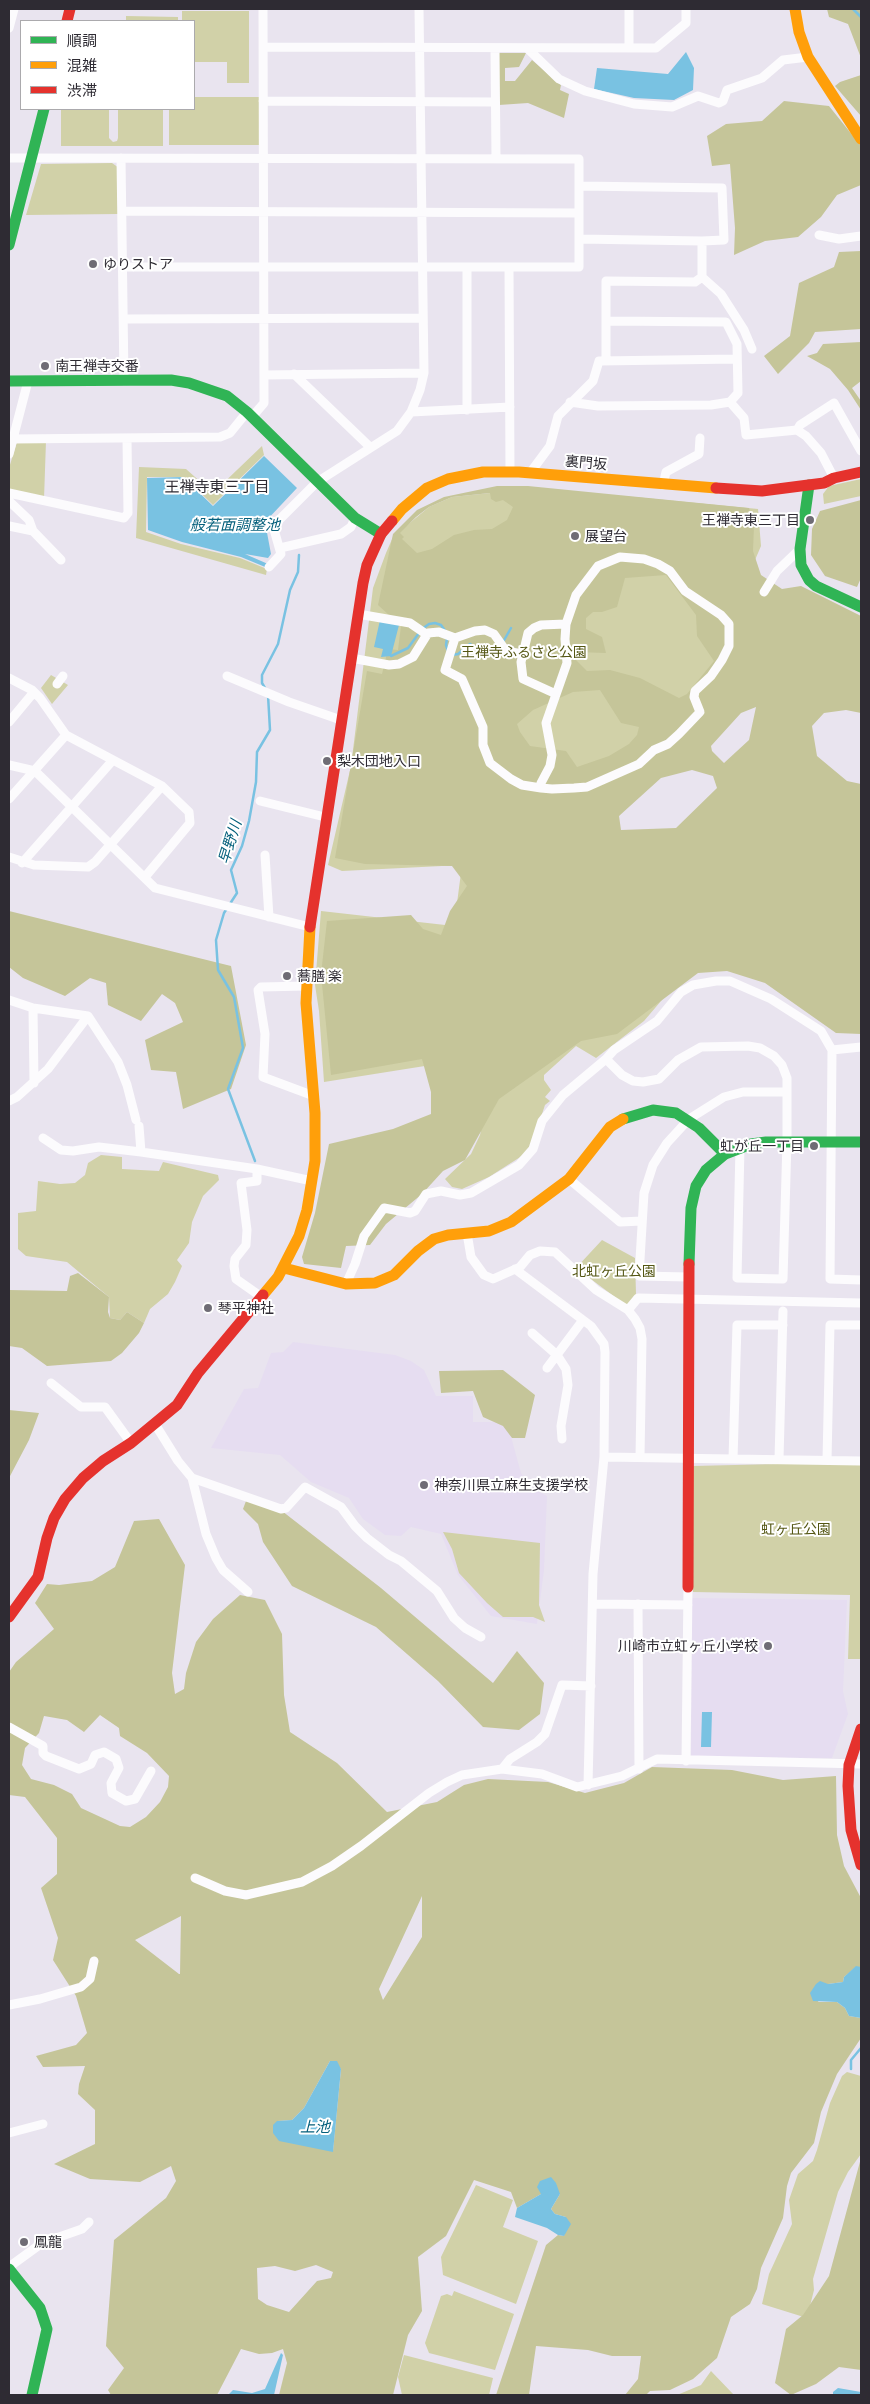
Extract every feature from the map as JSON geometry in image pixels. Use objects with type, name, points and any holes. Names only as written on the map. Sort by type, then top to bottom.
[{"type":"street","points":[[9,28],[14,9]]},
{"type":"street","points":[[13,439],[220,437],[230,433],[264,403],[262,9]]},
{"type":"street","points":[[270,567],[281,554],[273,526],[317,482],[397,431],[412,412],[424,373],[419,9]]},
{"type":"street","points":[[629,9],[629,48]]},
{"type":"street","points":[[263,47],[419,49],[656,48],[686,23],[686,9]]},
{"type":"street","points":[[795,9],[799,32],[808,57],[861,140]]},
{"type":"street","points":[[495,49],[496,158]]},
{"type":"street","points":[[528,49],[559,79],[585,91],[634,104],[672,107],[698,96],[719,103],[723,100],[728,90],[762,78],[783,60],[808,57]]},
{"type":"street","points":[[263,101],[495,102]]},
{"type":"street","points":[[9,245],[44,110]]},
{"type":"street","points":[[9,158],[579,159],[579,267],[123,267]]},
{"type":"street","points":[[122,158],[124,381]]},
{"type":"street","points":[[579,186],[722,188],[724,240],[579,239]]},
{"type":"street","points":[[122,212],[579,213]]},
{"type":"street","points":[[819,235],[838,239],[861,236]]},
{"type":"street","points":[[702,241],[702,277],[720,294],[744,330],[752,349]]},
{"type":"street","points":[[467,267],[468,410]]},
{"type":"street","points":[[509,267],[510,472]]},
{"type":"street","points":[[606,361],[606,280],[695,282],[702,277]]},
{"type":"street","points":[[124,319],[423,318]]},
{"type":"street","points":[[570,402],[598,406],[712,405],[730,402],[738,392],[737,344],[726,322],[606,321]]},
{"type":"street","points":[[530,473],[550,446],[558,416],[593,381],[598,361],[737,360]]},
{"type":"street","points":[[264,375],[424,373]]},
{"type":"street","points":[[294,374],[370,447]]},
{"type":"street","points":[[9,381],[171,380],[190,383],[227,396],[250,415],[355,518],[381,534]]},
{"type":"street","points":[[9,454],[28,381]]},
{"type":"street","points":[[730,402],[744,418],[746,435],[797,430],[806,436],[821,453],[834,478]]},
{"type":"street","points":[[797,430],[806,421],[834,403],[861,451]]},
{"type":"street","points":[[412,412],[510,408]]},
{"type":"street","points":[[663,485],[666,472],[698,454],[700,438]]},
{"type":"street","points":[[9,494],[124,518],[128,513],[127,439]]},
{"type":"street","name":"裏門坂","points":[[9,1617],[38,1577],[46,1538],[54,1518],[65,1499],[103,1460],[131,1443],[176,1405],[198,1373],[263,1298],[284,1268],[299,1236],[315,1161],[314,1096],[306,986],[310,927],[325,817],[358,614],[367,565],[381,534],[414,497],[434,484],[467,474],[530,473],[663,485],[762,491],[824,483],[834,478],[861,472]]},
{"type":"street","points":[[809,485],[800,549],[801,565],[809,580],[816,586],[861,607]]},
{"type":"street","points":[[9,501],[29,520],[33,531],[61,560]]},
{"type":"street","points":[[280,548],[342,534],[351,527],[355,518]]},
{"type":"street","points":[[9,526],[33,531]]},
{"type":"street","points":[[764,592],[777,571],[800,549]]},
{"type":"street","points":[[450,636],[446,670],[462,679],[483,727],[485,752],[490,763],[522,785],[541,788],[587,787],[639,764],[654,750],[668,744],[700,712],[694,696],[695,691],[722,660],[729,646],[729,624],[721,615],[685,591],[670,571],[644,559],[630,557],[612,559],[598,566],[576,595],[566,624],[567,663],[546,723],[552,755],[550,766],[541,783],[541,788]]},
{"type":"street","points":[[358,614],[410,623],[423,631],[434,631],[450,636],[485,630],[494,634],[502,645],[523,654]]},
{"type":"street","points":[[556,694],[523,680],[521,662],[528,633],[541,625],[566,624]]},
{"type":"street","points":[[351,658],[399,664],[413,656],[423,631]]},
{"type":"street","points":[[57,684],[63,676]]},
{"type":"street","points":[[227,676],[289,702],[341,720]]},
{"type":"street","points":[[9,678],[34,692],[66,735],[162,786],[188,812],[190,823],[145,877]]},
{"type":"street","points":[[9,722],[34,692]]},
{"type":"street","points":[[9,799],[66,735]]},
{"type":"street","points":[[22,863],[113,760]]},
{"type":"street","points":[[9,765],[35,771],[156,888],[310,927]]},
{"type":"street","points":[[9,857],[22,863],[34,865],[88,867],[162,786]]},
{"type":"street","points":[[260,800],[325,817]]},
{"type":"street","points":[[265,855],[269,917]]},
{"type":"street","points":[[346,1284],[364,1236],[384,1208],[410,1213],[415,1211],[426,1194],[441,1191],[460,1195],[471,1193],[518,1165],[533,1149],[542,1121],[551,1108],[606,1060],[614,1050],[657,1021],[681,992],[693,985],[716,980],[730,981],[770,1000],[821,1031],[832,1050],[830,1280],[861,1280]]},
{"type":"street","points":[[306,986],[262,987],[258,990],[265,1034],[263,1077],[314,1096]]},
{"type":"street","points":[[9,1000],[33,1008],[88,1016],[118,1062],[127,1085],[137,1123],[141,1152]]},
{"type":"street","points":[[33,1008],[34,1083]]},
{"type":"street","points":[[9,1101],[17,1097],[48,1069],[88,1016]]},
{"type":"street","points":[[606,1060],[622,1075],[633,1081],[643,1082],[659,1079],[678,1060],[701,1047],[748,1046],[760,1048],[774,1056],[782,1064],[787,1078],[783,1279],[736,1278],[740,1147]]},
{"type":"street","points":[[832,1050],[861,1047]]},
{"type":"street","points":[[689,1277],[640,1276],[644,1193],[653,1165],[667,1143],[689,1119],[724,1096],[743,1092],[786,1092]]},
{"type":"street","points":[[284,1268],[305,1276],[346,1284],[375,1283],[394,1275],[428,1242],[440,1236],[488,1231],[511,1222],[569,1179],[610,1128],[624,1118],[653,1110],[676,1112],[689,1119],[725,1154]]},
{"type":"street","points":[[43,1138],[61,1150],[73,1151],[99,1147],[141,1152],[257,1169],[312,1181]]},
{"type":"street","points":[[686,1761],[688,1299],[691,1208],[696,1186],[706,1170],[725,1154],[740,1147],[766,1142],[787,1141],[861,1142]]},
{"type":"street","points":[[257,1169],[257,1181],[241,1183],[247,1230],[246,1245],[236,1259],[234,1266],[236,1279],[263,1298]]},
{"type":"street","points":[[569,1179],[620,1222],[642,1221]]},
{"type":"street","points":[[467,1233],[472,1257],[484,1275],[493,1280],[515,1269],[530,1256],[540,1251],[555,1252],[596,1290],[628,1310],[640,1328],[642,1339],[640,1457]]},
{"type":"street","points":[[515,1269],[583,1320],[598,1334],[606,1352],[604,1457],[593,1574],[588,1784]]},
{"type":"street","points":[[628,1310],[638,1298],[861,1302]]},
{"type":"street","points":[[779,1459],[783,1312]]},
{"type":"street","points":[[546,1368],[583,1320]]},
{"type":"street","points":[[734,1459],[737,1325],[782,1325]]},
{"type":"street","points":[[827,1460],[830,1325],[861,1325]]},
{"type":"street","points":[[532,1333],[557,1355],[566,1369],[568,1385],[561,1426],[562,1439]]},
{"type":"street","points":[[51,1383],[80,1408],[105,1407],[131,1443]]},
{"type":"street","points":[[155,1424],[178,1461],[192,1478],[206,1534],[216,1558],[223,1570],[248,1592]]},
{"type":"street","points":[[604,1457],[861,1461]]},
{"type":"street","points":[[192,1478],[281,1509],[286,1508],[305,1487],[341,1507],[367,1538],[401,1561],[437,1591],[454,1618],[481,1637]]},
{"type":"street","points":[[593,1604],[688,1605]]},
{"type":"street","points":[[638,1604],[639,1768]]},
{"type":"street","points":[[502,1769],[510,1759],[537,1742],[545,1734],[562,1685],[591,1686]]},
{"type":"street","points":[[9,1727],[43,1746],[43,1753],[46,1756],[79,1768],[91,1764],[95,1755],[104,1752],[116,1759],[119,1768],[111,1783],[112,1793],[126,1801],[135,1799],[151,1771]]},
{"type":"street","points":[[861,1729],[849,1765],[851,1830],[861,1865]]},
{"type":"street","points":[[195,1878],[225,1891],[246,1895],[302,1882],[332,1866],[361,1846],[429,1793],[462,1775],[502,1769],[542,1774],[577,1787],[622,1776],[657,1759],[861,1764]]},
{"type":"street","points":[[9,2004],[40,1999],[81,1987],[90,1979],[94,1961]]},
{"type":"street","points":[[9,2133],[43,2124]]},
{"type":"street","points":[[32,2395],[47,2329],[40,2308],[14,2281],[9,2268],[42,2243],[82,2229],[88,2222]]},
{"type":"shaded area","name":"神奈川県立麻生支援学校","points":[[293,1342],[395,1355],[411,1361],[424,1370],[436,1396],[473,1396],[473,1422],[507,1422],[521,1473],[531,1488],[547,1496],[544,1570],[537,1624],[491,1616],[458,1575],[441,1534],[411,1527],[401,1536],[385,1535],[363,1519],[349,1498],[311,1482],[280,1455],[211,1448],[244,1389],[258,1388],[271,1353],[283,1352]]},
{"type":"shaded area","name":"川崎市立虹ヶ丘小学校","points":[[692,1598],[847,1600],[843,1691],[848,1714],[832,1758],[691,1757]]},
{"type":"green space","points":[[827,9],[861,9],[861,58],[848,24],[829,17]]},
{"type":"green space","points":[[182,11],[249,11],[249,83],[227,83],[227,62],[195,62],[195,20],[182,20]]},
{"type":"green space","points":[[126,16],[178,17],[178,20],[126,20]]},
{"type":"green space","points":[[498,53],[526,53],[519,67],[505,68],[505,81],[515,81],[532,60],[561,85],[560,90],[569,94],[564,118],[528,103],[499,105]]},
{"type":"green space","points":[[861,75],[861,116],[835,86],[840,82]]},
{"type":"green space","points":[[195,97],[260,97],[260,145],[169,145],[169,110],[195,110]]},
{"type":"green space","points":[[784,101],[829,106],[861,146],[861,185],[837,195],[821,217],[798,237],[765,241],[734,255],[735,228],[730,164],[712,166],[707,136],[726,124],[762,121]]},
{"type":"green space","points":[[61,110],[109,110],[109,138],[113,142],[117,141],[118,138],[118,110],[163,110],[163,146],[61,146]]},
{"type":"green space","points":[[112,163],[119,168],[118,214],[26,215],[41,164]]},
{"type":"green space","points":[[861,251],[861,329],[815,332],[809,343],[778,374],[764,356],[790,336],[799,283],[834,267],[839,252]]},
{"type":"green space","points":[[861,342],[861,381],[852,388],[861,401],[861,410],[848,390],[830,369],[807,356],[817,353],[823,344]]},
{"type":"green space","points":[[46,441],[44,499],[9,491],[9,468],[17,442]]},
{"type":"green space","points":[[262,446],[264,455],[213,505],[184,477],[147,477],[146,532],[181,544],[240,558],[267,569],[266,575],[136,538],[139,467],[186,469],[213,493]]},
{"type":"green space","points":[[861,479],[861,496],[824,504],[823,494],[829,486]]},
{"type":"green space","name":"王禅寺ふるさと公園","points":[[497,486],[528,486],[749,508],[754,526],[753,551],[761,575],[782,589],[801,586],[861,616],[861,713],[846,710],[824,713],[812,726],[817,756],[847,781],[861,784],[861,1034],[836,1033],[765,983],[727,971],[698,973],[617,1034],[581,1041],[499,1099],[465,1160],[443,1171],[422,1194],[386,1224],[370,1245],[346,1246],[341,1268],[304,1264],[302,1257],[315,1213],[329,1144],[393,1129],[431,1114],[431,1092],[422,1059],[331,1075],[321,974],[327,921],[411,915],[423,929],[441,935],[450,911],[467,886],[452,866],[365,864],[335,858],[367,671],[382,674],[388,649],[398,650],[401,626],[378,605],[393,534],[417,510],[444,497]],"holes":[[[490,493],[491,499],[496,502],[503,500],[513,507],[507,520],[492,529],[474,530],[454,535],[432,549],[417,553],[402,539],[404,537],[400,533],[429,507],[452,497]],[[666,575],[696,615],[697,636],[714,661],[687,694],[679,698],[640,678],[610,670],[587,671],[576,660],[576,652],[606,653],[602,637],[586,629],[586,618],[593,612],[602,612],[617,607],[625,578]],[[600,690],[621,723],[639,727],[637,735],[629,744],[609,756],[577,767],[566,751],[530,746],[517,724],[533,710],[573,692]],[[756,707],[749,740],[724,763],[712,751],[711,746],[741,713]],[[692,770],[713,776],[717,788],[676,828],[621,830],[619,816],[661,778]]]},
{"type":"green space","name":"王禅寺ふるさと公園","points":[[490,493],[635,497],[758,509],[761,546],[755,560],[759,593],[656,751],[604,842],[695,961],[644,1021],[596,1058],[576,1046],[544,1075],[544,1080],[551,1090],[545,1097],[550,1101],[545,1105],[533,1141],[525,1154],[489,1177],[462,1189],[452,1187],[445,1179],[471,1154],[480,1135],[483,1121],[450,1062],[324,1082],[319,1011],[315,985],[321,911],[454,926],[462,865],[342,871],[328,865],[351,766],[373,588],[386,553],[393,537],[429,507],[452,497]]},
{"type":"green space","points":[[861,500],[861,578],[857,587],[825,576],[811,555],[812,529],[820,511]]},
{"type":"green space","points":[[51,675],[68,685],[52,704],[41,688]]},
{"type":"green space","points":[[9,911],[231,966],[246,1045],[231,1089],[183,1109],[176,1072],[151,1070],[145,1040],[183,1022],[175,1003],[162,994],[141,1021],[108,1005],[106,983],[90,978],[65,996],[23,978],[9,967]]},
{"type":"green space","points":[[101,1155],[122,1157],[122,1169],[159,1171],[163,1162],[218,1175],[219,1180],[203,1196],[192,1222],[189,1243],[177,1260],[182,1266],[175,1282],[168,1294],[150,1309],[144,1323],[127,1312],[120,1320],[110,1318],[109,1297],[67,1262],[26,1256],[18,1249],[18,1213],[36,1211],[38,1181],[60,1184],[75,1183],[85,1175],[88,1163]]},
{"type":"green space","name":"北虹ヶ丘公園","points":[[602,1240],[635,1258],[636,1294],[627,1306],[576,1268]]},
{"type":"green space","points":[[78,1273],[109,1297],[108,1312],[110,1318],[120,1320],[127,1312],[144,1323],[139,1333],[122,1353],[111,1361],[47,1366],[22,1348],[9,1346],[9,1290],[67,1291],[70,1276]]},
{"type":"green space","points":[[503,1370],[535,1395],[525,1438],[512,1438],[503,1426],[483,1417],[473,1391],[441,1393],[439,1371]]},
{"type":"green space","points":[[9,1410],[39,1413],[29,1440],[9,1478]]},
{"type":"green space","name":"虹ヶ丘公園","points":[[861,1462],[861,1659],[848,1659],[850,1595],[693,1592],[693,1466]]},
{"type":"green space","points":[[246,1501],[282,1511],[381,1588],[493,1683],[517,1651],[544,1683],[540,1714],[519,1730],[483,1727],[438,1681],[376,1627],[292,1586],[263,1542],[258,1524],[243,1509]]},
{"type":"green space","points":[[159,1519],[185,1565],[172,1673],[175,1694],[184,1689],[186,1673],[196,1642],[213,1619],[240,1595],[265,1600],[282,1634],[284,1695],[290,1732],[337,1763],[387,1812],[437,1802],[464,1785],[488,1779],[548,1782],[585,1793],[624,1783],[652,1767],[732,1770],[783,1780],[836,1776],[837,1835],[844,1866],[861,1898],[861,1967],[856,1967],[844,1977],[843,1982],[828,1984],[818,2002],[837,2002],[845,2008],[849,2016],[861,2018],[861,2038],[837,2074],[821,2112],[814,2143],[791,2173],[787,2186],[783,2218],[761,2268],[757,2289],[750,2304],[731,2317],[717,2358],[693,2379],[670,2390],[650,2391],[646,2395],[625,2395],[638,2379],[641,2356],[612,2356],[588,2350],[536,2346],[529,2395],[496,2395],[546,2245],[558,2235],[564,2236],[566,2217],[555,2214],[551,2209],[560,2194],[541,2194],[517,2208],[511,2192],[474,2180],[446,2236],[418,2257],[422,2311],[408,2335],[393,2395],[279,2395],[287,2363],[283,2349],[272,2353],[259,2354],[241,2349],[217,2395],[111,2395],[108,2390],[124,2368],[106,2346],[114,2240],[166,2198],[176,2181],[171,2166],[140,2182],[90,2179],[54,2164],[95,2144],[95,2110],[78,2094],[85,2066],[43,2067],[36,2056],[76,2045],[87,2033],[76,1996],[53,1960],[58,1938],[41,1888],[57,1874],[57,1838],[25,1797],[9,1795],[9,1672],[16,1662],[54,1629],[35,1603],[47,1584],[59,1585],[92,1581],[115,1567],[134,1521]],"holes":[[[100,1715],[119,1728],[120,1736],[147,1753],[169,1776],[168,1787],[160,1802],[146,1817],[130,1827],[120,1826],[81,1808],[72,1794],[54,1785],[31,1779],[22,1765],[25,1748],[39,1733],[44,1716],[67,1720],[84,1732]],[[422,1896],[422,1937],[383,2000],[379,1989]],[[181,1916],[180,1974],[179,1974],[135,1940]],[[330,2061],[341,2069],[333,2151],[278,2121],[292,2120],[304,2108]],[[316,2265],[333,2272],[331,2278],[317,2281],[289,2312],[267,2305],[258,2299],[257,2268],[275,2266],[295,2271]]]},
{"type":"green space","points":[[443,1532],[540,1543],[539,1605],[545,1622],[533,1617],[503,1617],[487,1603],[459,1573],[452,1549]]},
{"type":"green space","points":[[847,2072],[861,2076],[861,2154],[848,2172],[838,2192],[813,2279],[814,2290],[807,2318],[762,2304],[769,2274],[792,2224],[789,2200],[798,2174],[813,2161],[830,2103],[842,2076]]},
{"type":"green space","points":[[861,2158],[861,2370],[839,2367],[816,2384],[791,2395],[775,2383],[786,2329],[803,2315],[829,2276]]},
{"type":"green space","points":[[476,2185],[513,2200],[503,2227],[538,2241],[516,2304],[443,2275],[441,2257]]},
{"type":"green space","points":[[454,2291],[514,2314],[495,2370],[429,2353],[425,2343],[441,2296],[447,2294],[452,2296]]},
{"type":"green space","points":[[404,2355],[493,2378],[489,2395],[402,2395],[398,2377]]},
{"type":"green space","points":[[711,2371],[734,2395],[677,2395],[701,2385]]},
{"type":"water","points":[[686,52],[694,68],[693,90],[674,100],[634,98],[594,89],[597,68],[668,74]]},
{"type":"water","name":"般若面調整池","points":[[264,456],[297,488],[265,522],[271,554],[268,558],[245,554],[268,564],[270,569],[241,557],[182,542],[148,530],[147,478],[183,477],[213,506]]},
{"type":"water","points":[[380,620],[399,625],[391,656],[381,657],[383,649],[374,647]]},
{"type":"water","points":[[702,1712],[712,1712],[711,1747],[701,1747]]},
{"type":"water","points":[[856,1966],[861,1967],[861,2018],[849,2016],[845,2008],[837,2002],[813,2001],[810,1993],[816,1984],[820,1981],[828,1984],[843,1982],[844,1977]]},
{"type":"water","name":"上池","points":[[330,2061],[337,2061],[341,2069],[333,2152],[279,2141],[273,2133],[273,2125],[277,2121],[292,2120],[304,2108]]},
{"type":"water","points":[[551,2177],[556,2183],[560,2194],[551,2209],[555,2214],[566,2217],[571,2224],[564,2236],[515,2217],[517,2208],[541,2194],[537,2187],[540,2181]]},
{"type":"water","points":[[281,2353],[283,2355],[274,2395],[228,2395],[233,2390],[252,2393],[265,2389]]},
{"type":"water","points":[[838,2388],[861,2392],[861,2395],[833,2395],[833,2392]]},
{"type":"waterway","points":[[853,9],[861,17]]},
{"type":"waterway","name":"早野川","points":[[265,688],[262,683],[262,675],[278,644],[290,590],[298,572],[299,555]]},
{"type":"waterway","points":[[422,629],[429,624],[435,623],[441,625],[446,632]]},
{"type":"waterway","points":[[503,642],[511,628]]},
{"type":"waterway","points":[[391,656],[408,648],[419,633]]},
{"type":"waterway","points":[[447,638],[446,645],[448,651]]},
{"type":"waterway","points":[[452,655],[458,654],[470,644],[489,656],[500,646]]},
{"type":"waterway","name":"早野川","points":[[255,1161],[228,1089],[243,1048],[234,997],[218,970],[216,940],[224,913],[237,893],[231,870],[242,846],[249,821],[256,782],[257,752],[270,730],[268,695]]},
{"type":"waterway","points":[[851,2069],[851,2060],[861,2048]]},
{"type":"traffic: fast","points":[[9,245],[44,110]]},
{"type":"traffic: fast","points":[[9,381],[171,380],[189,383],[227,396],[247,412],[355,518],[381,534]]},
{"type":"traffic: fast","points":[[809,485],[800,549],[801,565],[809,580],[816,586],[861,607]]},
{"type":"traffic: fast","points":[[623,1119],[653,1110],[676,1113],[699,1128],[725,1154],[751,1144],[766,1142],[861,1142]]},
{"type":"traffic: fast","points":[[689,1264],[691,1208],[696,1186],[706,1170],[725,1154]]},
{"type":"traffic: fast","points":[[9,2269],[40,2308],[47,2329],[32,2395]]},
{"type":"traffic: slow","points":[[795,9],[799,32],[808,57],[861,139]]},
{"type":"traffic: slow","points":[[392,521],[402,509],[427,488],[448,479],[483,472],[519,472],[716,488]]},
{"type":"traffic: slow","points":[[263,1295],[278,1277],[299,1236],[307,1210],[315,1161],[315,1113],[306,1003],[310,927]]},
{"type":"traffic: slow","points":[[284,1268],[346,1284],[375,1283],[394,1275],[418,1251],[434,1239],[448,1235],[489,1231],[511,1222],[569,1179],[610,1127],[623,1119]]},
{"type":"traffic: jam","points":[[67,20],[70,9]]},
{"type":"traffic: jam","points":[[716,488],[762,491],[824,483],[834,478],[861,472]]},
{"type":"traffic: jam","points":[[310,927],[363,583],[367,565],[381,534],[392,521]]},
{"type":"traffic: jam","points":[[688,1587],[689,1264]]},
{"type":"traffic: jam","points":[[9,1617],[38,1577],[47,1538],[54,1518],[65,1499],[83,1478],[103,1461],[131,1443],[177,1405],[198,1373],[263,1295]]},
{"type":"traffic: jam","points":[[861,1729],[849,1765],[848,1786],[851,1830],[861,1865]]},
{"type":"place","name":"ゆりストア","points":[[93,264]]},
{"type":"place","name":"南王禅寺交番","points":[[45,366]]},
{"type":"place","name":"王禅寺東三丁目","points":[[810,520]]},
{"type":"place","name":"展望台","points":[[575,536]]},
{"type":"place","name":"梨木団地入口","points":[[327,761]]},
{"type":"place","name":"蕎膳 楽","points":[[287,976]]},
{"type":"place","name":"虹が丘一丁目","points":[[814,1146]]},
{"type":"place","name":"琴平神社","points":[[208,1308]]},
{"type":"place","name":"神奈川県立麻生支援学校","points":[[424,1485]]},
{"type":"place","name":"川崎市立虹ヶ丘小学校","points":[[768,1646]]},
{"type":"place","name":"鳳龍","points":[[24,2242]]},
{"type":"district","name":"王禅寺東三丁目","points":[[217,487]]}]
